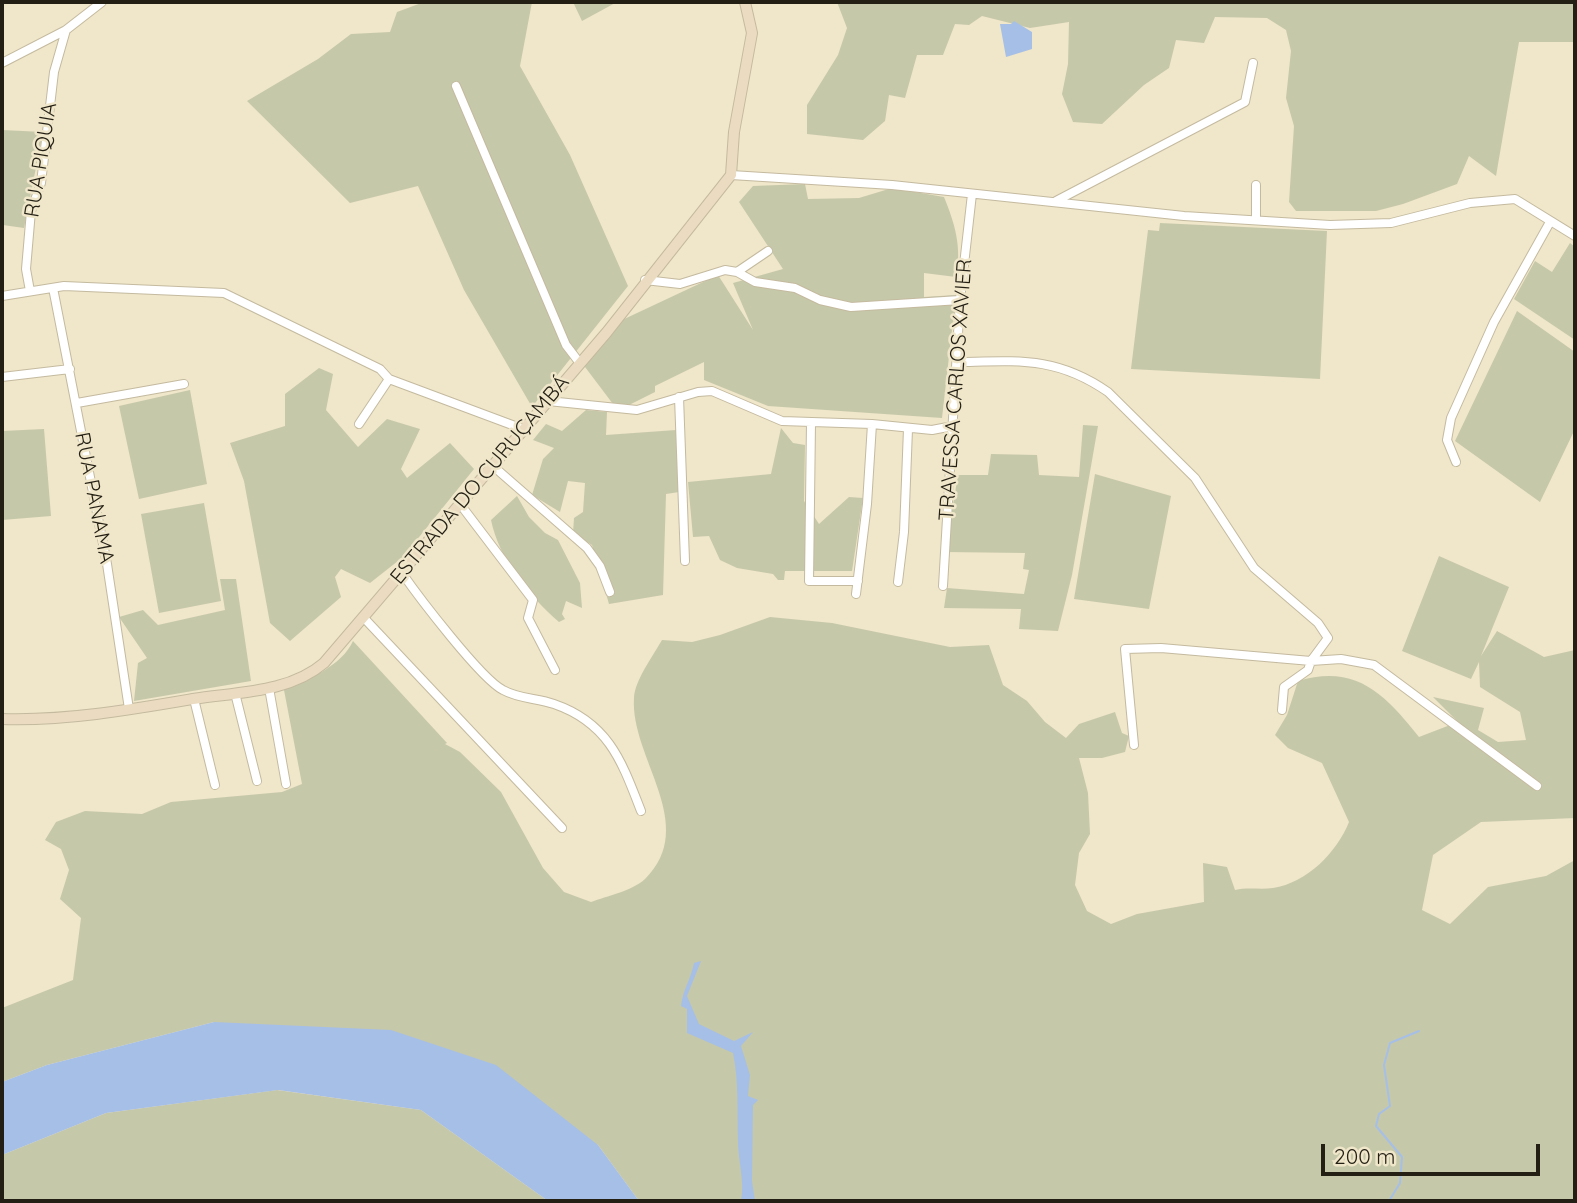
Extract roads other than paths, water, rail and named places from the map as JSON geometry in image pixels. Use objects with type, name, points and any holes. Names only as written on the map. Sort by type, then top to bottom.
[{"type":"street","points":[[2,63],[66,30],[102,2]]},
{"type":"street","points":[[745,2],[752,33],[734,132],[731,175],[892,185],[1184,216],[1330,226],[1376,225],[1410,220],[1470,202],[1515,199],[1575,236]]},
{"type":"street","name":"RUA PIQUIA","points":[[30,291],[26,269],[32,211],[41,183],[54,72],[66,30]]},
{"type":"street","points":[[1056,201],[1245,102],[1253,63]]},
{"type":"street","points":[[456,86],[566,345],[579,362]]},
{"type":"street","name":"ESTRADA DO CURUÇAMBÁ","points":[[2,719],[44,720],[129,709],[269,688],[311,674],[364,618],[493,467],[731,175]]},
{"type":"street","points":[[1256,185],[1256,219]]},
{"type":"street","name":"TRAVESSA CARLOS XAVIER","points":[[943,586],[960,300],[972,194]]},
{"type":"street","points":[[1456,462],[1447,440],[1451,418],[1494,322],[1550,222]]},
{"type":"street","points":[[737,272],[768,251]]},
{"type":"street","points":[[645,280],[680,284],[716,271],[737,272],[755,282],[795,288],[820,300],[851,307],[960,300]]},
{"type":"street","points":[[2,296],[53,288],[224,293],[380,369],[388,379],[523,429]]},
{"type":"street","name":"RUA PANAMA","points":[[53,288],[77,403],[129,709]]},
{"type":"street","points":[[958,362],[1050,363],[1108,392],[1195,478],[1254,568],[1318,623],[1328,639],[1311,661],[1308,670],[1284,687],[1282,710]]},
{"type":"street","points":[[2,377],[70,369]]},
{"type":"street","points":[[359,424],[388,379]]},
{"type":"street","points":[[77,403],[184,384]]},
{"type":"street","points":[[548,401],[638,410],[679,397],[712,391],[782,421],[872,424],[932,430],[953,426]]},
{"type":"street","points":[[679,397],[685,561]]},
{"type":"street","points":[[811,423],[810,581],[858,581]]},
{"type":"street","points":[[856,594],[867,504],[872,424]]},
{"type":"street","points":[[898,582],[904,532],[908,429]]},
{"type":"street","points":[[493,467],[587,548],[600,566],[610,592]]},
{"type":"street","points":[[460,504],[533,600],[528,618],[555,670]]},
{"type":"street","points":[[402,573],[443,626],[501,690],[555,704],[587,721],[602,733],[620,757],[640,811]]},
{"type":"street","points":[[364,618],[562,828]]},
{"type":"street","points":[[1134,745],[1125,649],[1161,648],[1311,661],[1341,659],[1374,665],[1537,786]]},
{"type":"street","points":[[269,688],[286,784]]},
{"type":"street","points":[[235,693],[257,781]]},
{"type":"street","points":[[194,699],[215,785]]},
{"type":"water","points":[[1014,21],[1032,32],[1032,49],[1006,57],[1000,24],[1011,24]]},
{"type":"water","points":[[701,961],[687,996],[699,1024],[734,1041],[753,1032],[741,1046],[750,1075],[748,1096],[758,1100],[753,1105],[752,1181],[755,1201],[741,1201],[737,1086],[733,1053],[687,1033],[687,1009],[681,1006],[682,1000],[694,963]]},
{"type":"water","points":[[214,1022],[391,1030],[496,1065],[598,1145],[639,1201],[548,1201],[421,1110],[278,1090],[106,1113],[2,1155],[2,1082],[47,1065]]},
{"type":"waterway","points":[[1389,1201],[1400,1183],[1402,1157],[1376,1126],[1379,1114],[1390,1106],[1384,1065],[1390,1043],[1419,1031]]}]
